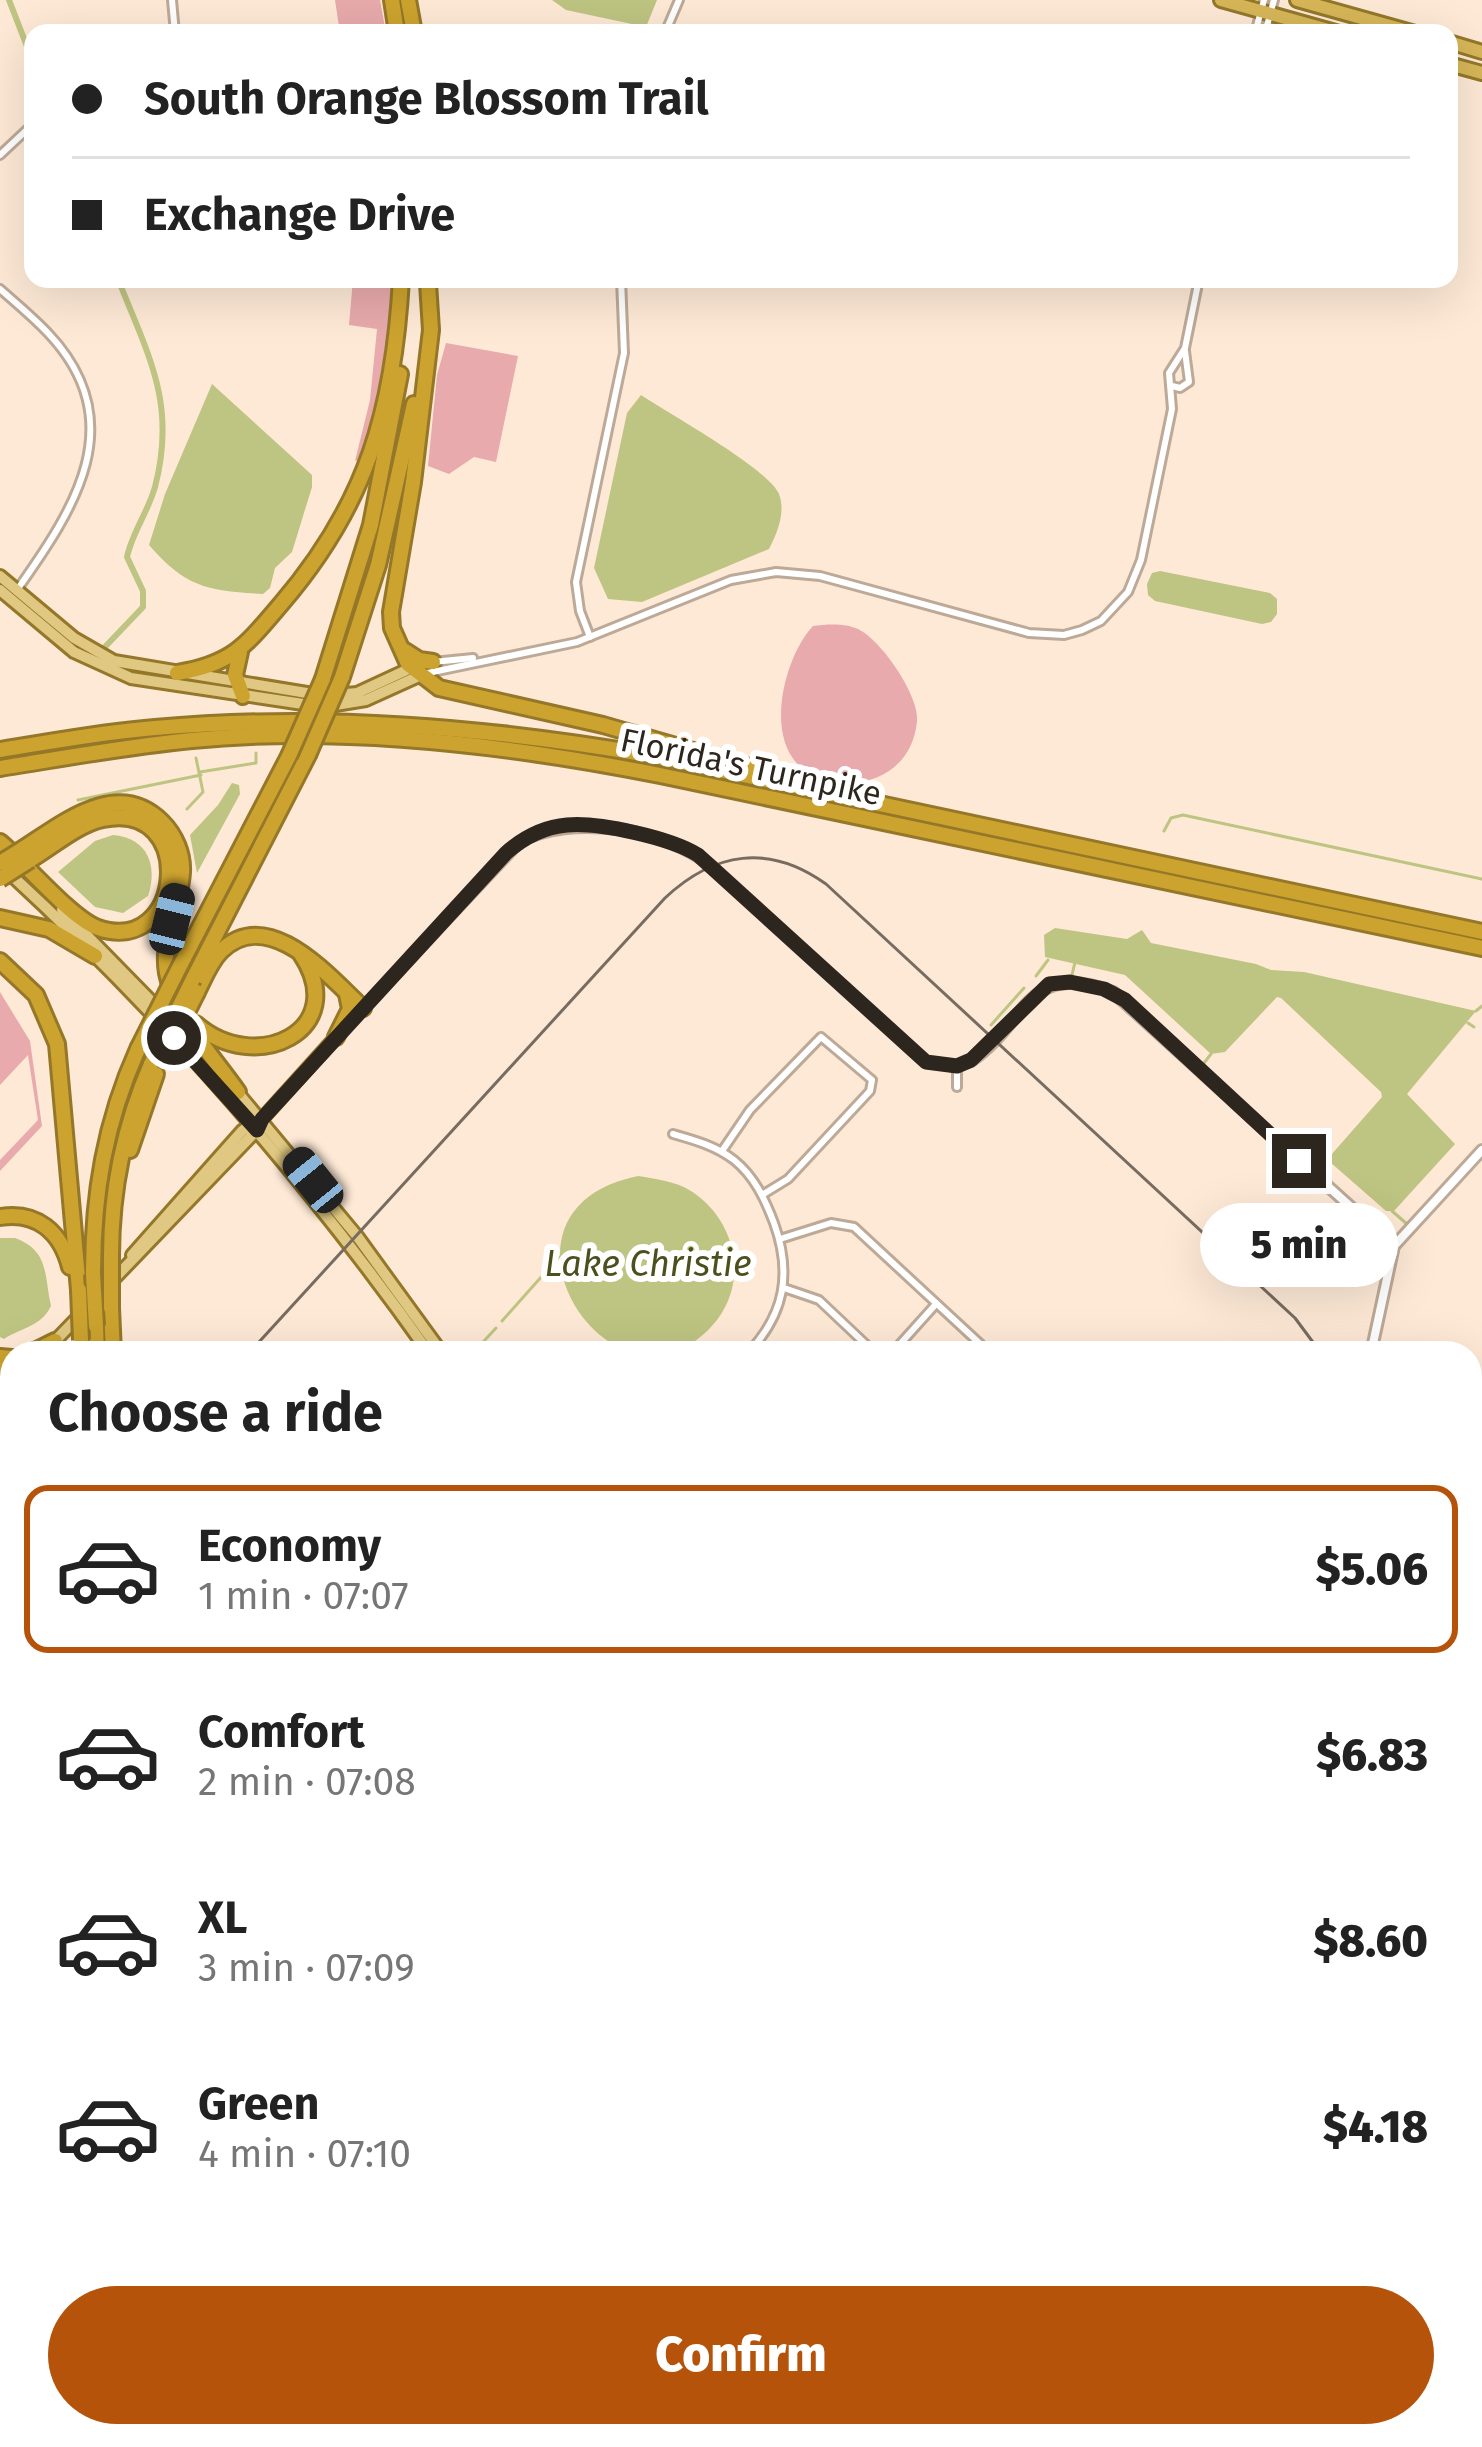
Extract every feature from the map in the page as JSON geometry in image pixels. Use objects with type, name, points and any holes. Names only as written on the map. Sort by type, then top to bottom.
[{"type":"highway","points":[[1221,0],[1267,6],[1315,24]]},
{"type":"highway","points":[[1297,0],[1383,24]]},
{"type":"highway","points":[[177,673],[213,667],[240,652],[315,565],[357,493],[387,397],[404,288]]},
{"type":"highway","points":[[97,1341],[93,1274],[102,1153],[120,1089],[290,756],[323,679],[380,486],[398,390],[404,288]]},
{"type":"highway","points":[[113,1341],[111,1256],[117,1175],[128,1121],[342,677],[390,520],[418,383],[427,288]]},
{"type":"highway","points":[[428,288],[431,330],[391,612],[407,670],[451,691],[603,725],[768,770],[807,788]]},
{"type":"highway","points":[[397,642],[412,657],[438,665],[440,680],[451,691]]},
{"type":"highway","points":[[240,652],[235,668],[240,689]]},
{"type":"highway","name":"Florida's Turnpike","points":[[0,750],[191,725],[392,724],[586,744],[1482,932]]},
{"type":"highway","name":"Florida's Turnpike","points":[[0,768],[231,738],[391,739],[532,754],[679,778],[1482,948]]},
{"type":"highway","points":[[0,879],[95,806],[117,802],[140,807],[166,826],[179,851],[182,873],[165,956],[173,995],[238,1092]]},
{"type":"highway","points":[[0,842],[81,917],[102,929],[124,930],[148,919],[163,903],[171,879],[169,859],[158,838],[124,818],[94,821],[26,855],[0,864]]},
{"type":"highway","points":[[0,917],[49,928],[95,956]]},
{"type":"highway","points":[[172,919],[169,959],[183,1006],[206,1032],[239,1047],[275,1046],[306,1023],[314,1006],[315,985],[301,954]]},
{"type":"highway","points":[[195,985],[218,955],[238,940],[270,937],[301,954],[363,1009]]},
{"type":"highway","points":[[0,961],[21,977],[40,1002],[58,1049],[81,1341]]},
{"type":"highway","points":[[336,1037],[347,1020],[347,994]]},
{"type":"highway","points":[[0,1216],[28,1217],[51,1230],[67,1254],[77,1292]]},
{"type":"main road","points":[[0,576],[10,592],[72,651],[111,672],[240,689],[343,696],[407,670]]},
{"type":"main road","points":[[10,592],[89,649],[114,661],[301,706],[371,698],[407,670]]},
{"type":"main road","points":[[0,852],[128,975],[238,1092],[420,1341]]},
{"type":"main road","points":[[0,864],[257,1124],[433,1341]]},
{"type":"main road","points":[[56,1341],[120,1273],[140,1244],[336,1037]]},
{"type":"main road","points":[[377,1281],[399,1293]]},
{"type":"street","points":[[0,155],[24,132]]},
{"type":"street","points":[[590,637],[576,582],[625,347],[622,288]]},
{"type":"street","points":[[407,670],[542,652],[731,580],[788,572],[820,576],[1029,633],[1064,635],[1082,630],[1114,610],[1135,578],[1172,409],[1168,374],[1185,348],[1197,288]]},
{"type":"street","points":[[0,289],[62,351],[85,395],[90,423],[86,474],[77,498],[10,592]]},
{"type":"street","points":[[1172,409],[1190,379],[1185,348]]},
{"type":"street","points":[[1176,367],[1186,369]]},
{"type":"street","points":[[1172,386],[1182,388]]},
{"type":"street","points":[[336,1037],[506,853],[534,833],[568,825],[686,847],[926,1062],[957,1066],[983,1052],[1049,984],[1070,982],[1113,992],[1394,1246]]},
{"type":"street","points":[[722,1151],[749,1111],[821,1036],[872,1080],[872,1086],[801,1166],[762,1196]]},
{"type":"street","points":[[957,1066],[957,1087]]},
{"type":"street","points":[[673,1134],[722,1151],[743,1168],[762,1196],[780,1239],[784,1288],[775,1318],[760,1341]]},
{"type":"street","points":[[1374,1341],[1394,1246],[1482,1150]]},
{"type":"street","points":[[780,1239],[844,1223],[977,1341]]},
{"type":"street","points":[[784,1288],[819,1300],[862,1341]]},
{"type":"street","points":[[903,1341],[936,1304]]},
{"type":"shaded area","points":[[335,0],[380,0],[384,24],[339,24]]},
{"type":"shaded area","points":[[352,288],[397,288],[392,339],[368,457],[355,461],[370,400],[377,329],[349,325]]},
{"type":"shaded area","points":[[446,343],[518,356],[496,462],[474,457],[449,474],[428,466],[437,375]]},
{"type":"shaded area","points":[[813,626],[847,626],[867,635],[897,669],[912,697],[917,721],[913,740],[894,768],[880,776],[848,783],[830,781],[797,763],[786,746],[782,726],[785,681]]},
{"type":"shaded area","points":[[0,992],[30,1041],[42,1126],[0,1171],[0,1160],[38,1120],[28,1055],[0,1085]]},
{"type":"water","points":[[552,0],[657,0],[647,24],[566,10]]},
{"type":"water","points":[[212,384],[312,475],[292,552],[275,568],[270,588],[263,594],[228,591],[187,579],[149,545],[165,494]]},
{"type":"water","points":[[641,395],[757,471],[779,494],[782,508],[769,549],[642,602],[608,599],[594,568],[627,413]]},
{"type":"water","points":[[1152,573],[1270,593],[1277,599],[1277,614],[1262,624],[1155,601],[1148,595],[1147,584]]},
{"type":"water","points":[[232,783],[239,785],[240,794],[197,873],[190,835]]},
{"type":"water","points":[[113,835],[135,842],[151,864],[148,896],[123,913],[95,907],[58,872],[95,841]]},
{"type":"water","points":[[1055,928],[1127,939],[1142,930],[1151,943],[1476,1011],[1407,1094],[1455,1144],[1394,1211],[1386,1211],[1330,1162],[1382,1097],[1381,1092],[1281,998],[1225,1052],[1211,1054],[1125,975],[1045,957],[1044,935]]},
{"type":"water","name":"Lake Christie","points":[[638,1176],[678,1185],[707,1204],[728,1236],[734,1274],[731,1293],[711,1327],[689,1341],[611,1341],[600,1335],[574,1304],[561,1267],[564,1229],[589,1197]]},
{"type":"water","points":[[0,1238],[15,1238],[40,1257],[51,1306],[36,1323],[4,1339],[0,1337]]},
{"type":"waterway","points":[[9,0],[24,39]]},
{"type":"waterway","points":[[103,649],[143,607],[143,591],[127,557],[155,487],[163,430],[156,380],[122,288]]},
{"type":"waterway","points":[[200,772],[256,763],[256,753]]},
{"type":"waterway","points":[[187,809],[203,792],[196,758]]},
{"type":"waterway","points":[[78,800],[201,775]]},
{"type":"waterway","points":[[1164,831],[1171,818],[1183,815],[1482,879]]},
{"type":"waterway","points":[[1036,976],[1048,960]]},
{"type":"waterway","points":[[1072,975],[1075,962]]},
{"type":"waterway","points":[[991,1025],[1024,988]]},
{"type":"waterway","points":[[1476,1011],[1482,1006]]},
{"type":"waterway","points":[[1468,1023],[1474,1027]]},
{"type":"waterway","points":[[1204,1063],[1211,1054]]},
{"type":"waterway","points":[[1392,1211],[1407,1224]]},
{"type":"waterway","points":[[502,1321],[559,1257]]},
{"type":"waterway","points":[[484,1341],[496,1328]]},
{"type":"railway","points":[[260,1341],[665,898],[703,871],[742,858],[784,862],[826,884],[1295,1318],[1312,1341]]},
{"type":"route","points":[[174,1038],[257,1130],[262,1119],[506,853],[534,833],[585,826],[670,841],[698,855],[926,1062],[957,1066],[971,1060],[1049,984],[1070,982],[1113,992],[1299,1161]]}]
